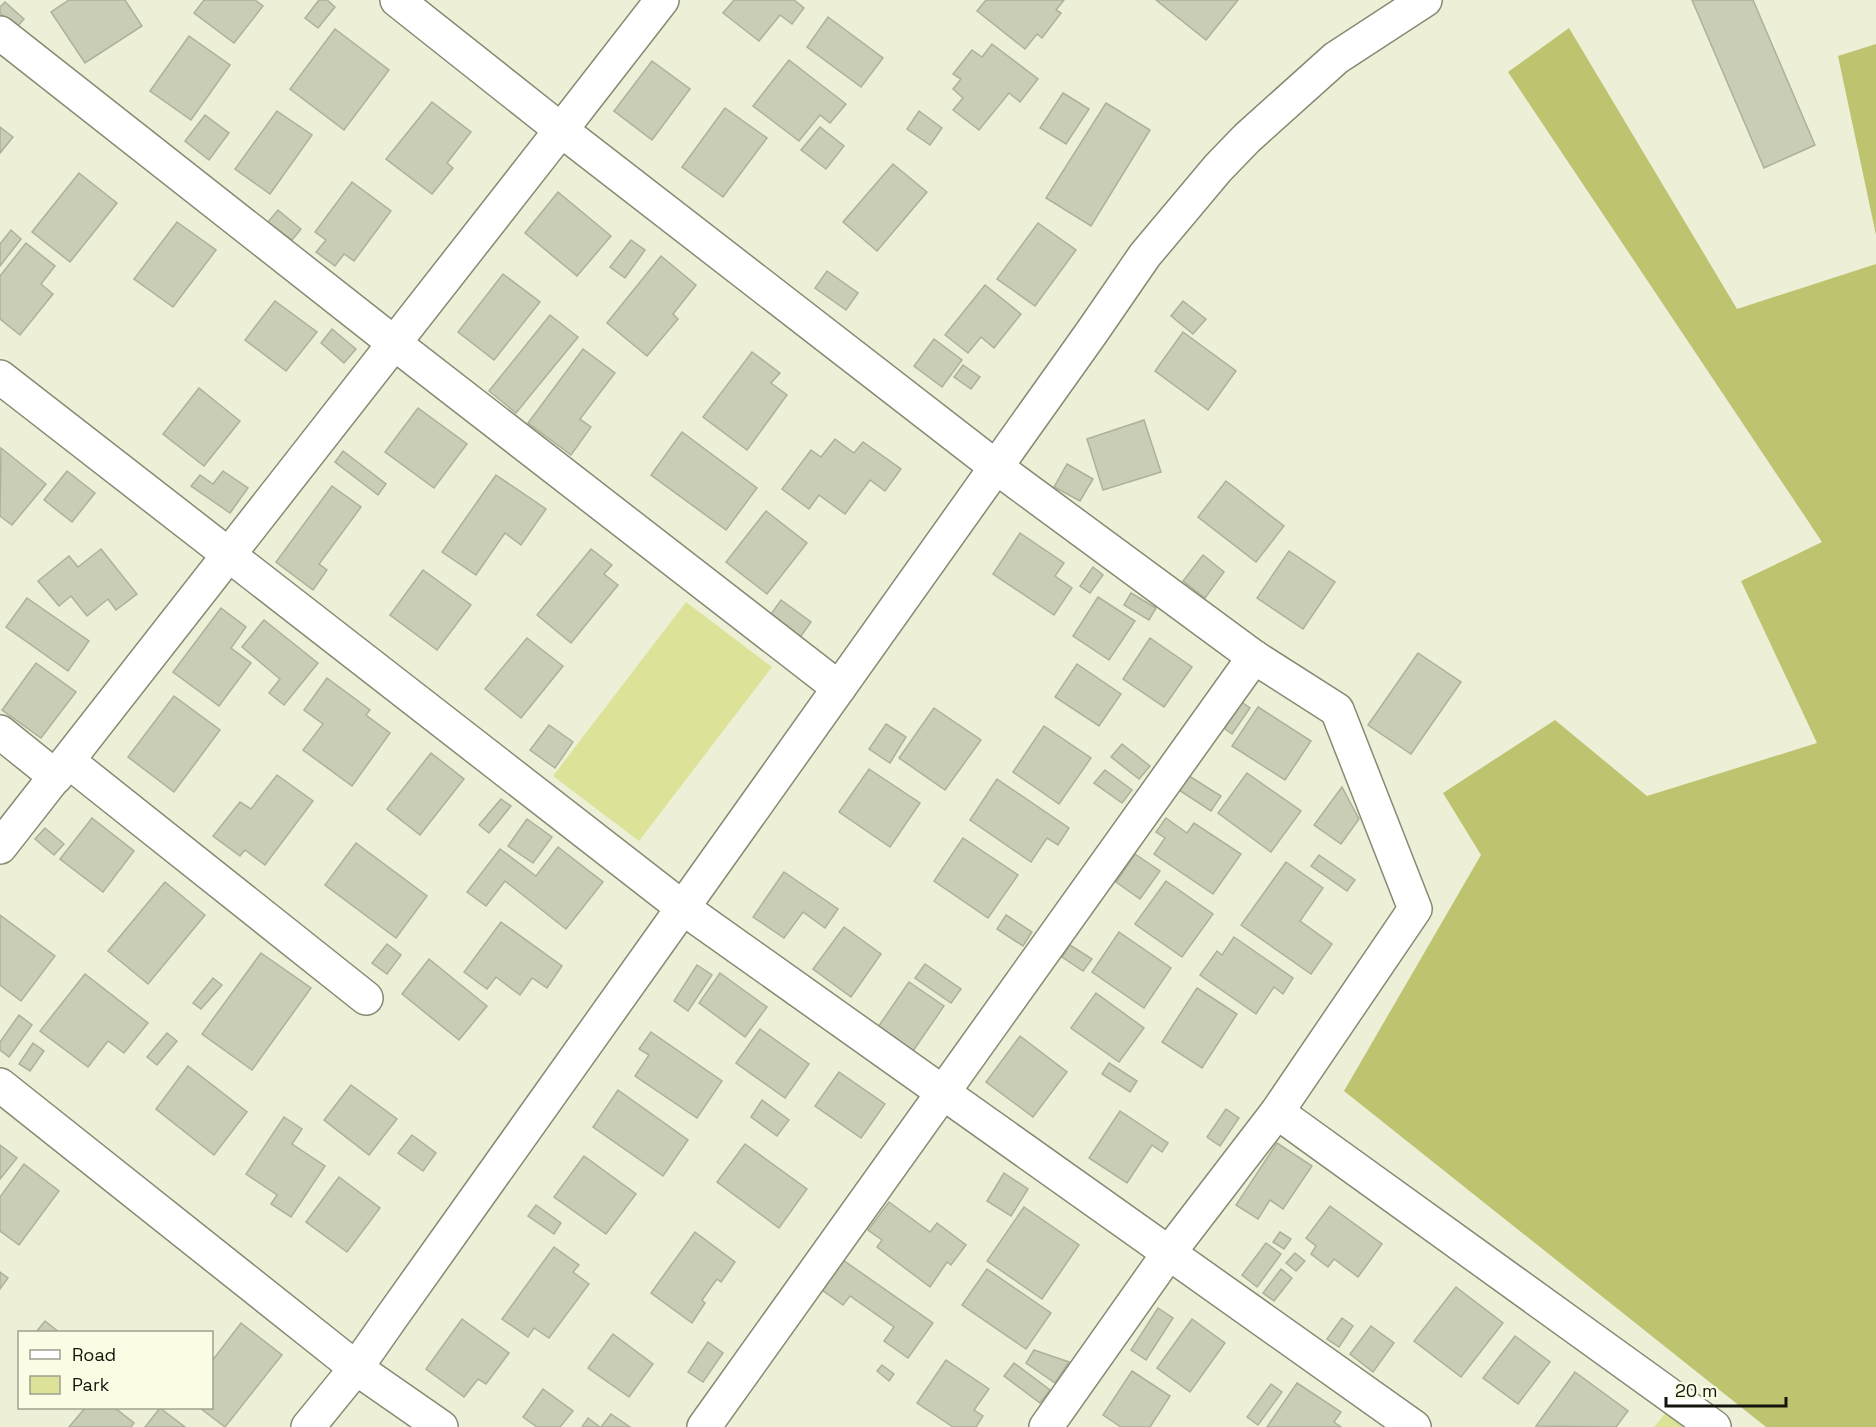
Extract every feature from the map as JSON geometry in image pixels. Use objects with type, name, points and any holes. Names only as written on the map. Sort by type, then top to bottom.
[{"type":"street","points":[[397,0],[996,467],[1254,657],[1337,710],[1415,909],[1277,1112],[1168,1254],[1046,1427]]},
{"type":"street","points":[[0,847],[662,0]]},
{"type":"street","points":[[308,1427],[356,1368],[1092,332],[1144,255],[1218,168],[1281,106],[1390,9],[1425,0]]},
{"type":"street","points":[[0,33],[394,343],[839,688]]},
{"type":"street","points":[[0,377],[683,908],[1414,1427]]},
{"type":"street","points":[[704,1427],[1254,657]]},
{"type":"street","points":[[0,732],[62,769],[366,998]]},
{"type":"street","points":[[0,1085],[356,1368],[441,1427]]},
{"type":"street","points":[[1277,1112],[1714,1427]]},
{"type":"green space","points":[[1569,28],[1737,309],[1876,264],[1876,1427],[1766,1427],[1344,1091],[1481,855],[1443,793],[1555,720],[1647,796],[1817,743],[1741,581],[1822,542],[1508,72]]},
{"type":"green space","points":[[1876,44],[1876,235],[1838,56]]},
{"type":"green space","points":[[686,602],[772,667],[639,841],[553,776]]},
{"type":"green space","points":[[1671,1406],[1699,1427],[1654,1427]]},
{"type":"building","points":[[69,0],[125,0],[142,26],[85,63],[51,12]]},
{"type":"building","points":[[204,0],[255,0],[263,6],[234,43],[194,13]]},
{"type":"building","points":[[319,0],[327,0],[335,7],[318,28],[305,18]]},
{"type":"building","points":[[734,0],[794,0],[804,8],[792,24],[780,15],[759,41],[723,13]]},
{"type":"building","points":[[986,0],[1064,0],[1056,10],[1061,13],[1042,38],[1037,34],[1025,49],[977,11]]},
{"type":"building","points":[[1156,0],[1238,0],[1206,40]]},
{"type":"building","points":[[1692,0],[1753,0],[1815,145],[1764,168]]},
{"type":"building","points":[[5,2],[24,19],[16,28],[0,13],[0,7]]},
{"type":"building","points":[[828,17],[883,58],[861,87],[807,47]]},
{"type":"building","points":[[335,29],[389,70],[344,130],[290,89]]},
{"type":"building","points":[[189,36],[230,65],[191,120],[150,91]]},
{"type":"building","points":[[992,44],[1038,79],[1020,102],[1009,93],[979,130],[953,110],[963,98],[953,89],[961,79],[953,74],[972,50],[982,57]]},
{"type":"building","points":[[789,60],[846,104],[830,123],[820,115],[799,141],[753,106]]},
{"type":"building","points":[[652,61],[690,89],[652,140],[614,111]]},
{"type":"building","points":[[1063,93],[1089,109],[1066,144],[1040,128]]},
{"type":"building","points":[[432,102],[471,132],[447,163],[453,168],[432,194],[386,159]]},
{"type":"building","points":[[1106,103],[1150,130],[1091,226],[1046,198]]},
{"type":"building","points":[[725,108],[767,138],[723,197],[682,167]]},
{"type":"building","points":[[277,111],[312,135],[270,194],[235,169]]},
{"type":"building","points":[[919,111],[942,128],[930,145],[907,129]]},
{"type":"building","points":[[205,115],[229,133],[209,160],[185,141]]},
{"type":"building","points":[[0,127],[13,137],[0,153]]},
{"type":"building","points":[[820,127],[844,146],[826,169],[801,150]]},
{"type":"building","points":[[893,164],[927,192],[877,251],[843,222]]},
{"type":"building","points":[[79,173],[117,203],[70,262],[32,232]]},
{"type":"building","points":[[352,182],[391,211],[354,261],[344,254],[335,266],[316,252],[326,240],[315,232]]},
{"type":"building","points":[[558,192],[611,236],[577,276],[525,233]]},
{"type":"building","points":[[278,210],[301,229],[292,240],[268,222]]},
{"type":"building","points":[[177,222],[216,250],[173,307],[134,279]]},
{"type":"building","points":[[1038,223],[1076,250],[1035,306],[997,279]]},
{"type":"building","points":[[11,230],[21,239],[0,266],[0,244]]},
{"type":"building","points":[[631,240],[645,250],[625,278],[610,267]]},
{"type":"building","points":[[26,243],[55,266],[41,284],[53,294],[20,335],[0,319],[0,276]]},
{"type":"building","points":[[661,256],[696,285],[673,314],[678,319],[647,356],[607,323]]},
{"type":"building","points":[[827,271],[858,293],[846,310],[815,288]]},
{"type":"building","points":[[503,274],[540,302],[494,360],[458,332]]},
{"type":"building","points":[[985,285],[1021,314],[994,348],[981,337],[968,353],[945,335]]},
{"type":"building","points":[[275,301],[317,332],[286,371],[245,340]]},
{"type":"building","points":[[1183,301],[1206,319],[1193,334],[1171,316]]},
{"type":"building","points":[[550,315],[578,337],[516,413],[489,391]]},
{"type":"building","points":[[332,329],[356,349],[344,363],[321,343]]},
{"type":"building","points":[[1183,332],[1236,371],[1208,410],[1155,371]]},
{"type":"building","points":[[934,339],[962,360],[942,387],[914,366]]},
{"type":"building","points":[[583,349],[615,373],[580,419],[591,427],[571,455],[528,423]]},
{"type":"building","points":[[752,352],[780,373],[771,383],[787,395],[747,450],[703,417]]},
{"type":"building","points":[[963,365],[980,377],[971,389],[954,377]]},
{"type":"building","points":[[199,388],[240,421],[204,466],[163,434]]},
{"type":"building","points":[[418,408],[467,444],[434,488],[385,452]]},
{"type":"building","points":[[1144,420],[1161,472],[1103,490],[1087,439]]},
{"type":"building","points":[[682,432],[757,488],[726,530],[651,475]]},
{"type":"building","points":[[835,439],[854,453],[863,442],[901,469],[885,491],[870,480],[845,514],[819,495],[809,509],[782,489],[811,450],[821,457]]},
{"type":"building","points":[[1,448],[46,484],[12,525],[0,516]]},
{"type":"building","points":[[343,451],[386,484],[378,495],[335,462]]},
{"type":"building","points":[[1067,464],[1093,479],[1080,501],[1054,487]]},
{"type":"building","points":[[67,471],[95,493],[72,522],[44,500]]},
{"type":"building","points":[[223,471],[248,488],[230,513],[191,486],[200,475],[213,484]]},
{"type":"building","points":[[496,475],[546,509],[521,545],[505,533],[476,575],[442,552]]},
{"type":"building","points":[[1226,481],[1284,526],[1256,562],[1198,517]]},
{"type":"building","points":[[332,486],[361,507],[319,564],[327,570],[313,590],[276,562]]},
{"type":"building","points":[[766,511],[807,543],[767,594],[726,562]]},
{"type":"building","points":[[1020,533],[1064,563],[1055,576],[1072,588],[1054,615],[993,574]]},
{"type":"building","points":[[101,549],[137,594],[116,610],[108,599],[87,616],[71,596],[59,606],[38,581],[69,556],[78,567]]},
{"type":"building","points":[[591,549],[612,565],[604,574],[618,585],[571,643],[537,615]]},
{"type":"building","points":[[1289,551],[1335,582],[1303,629],[1257,598]]},
{"type":"building","points":[[1203,555],[1224,572],[1205,598],[1183,581]]},
{"type":"building","points":[[1093,567],[1103,575],[1090,593],[1080,586]]},
{"type":"building","points":[[423,570],[471,605],[437,650],[390,615]]},
{"type":"building","points":[[1131,593],[1156,608],[1149,620],[1124,605]]},
{"type":"building","points":[[1098,597],[1135,621],[1109,660],[1073,636]]},
{"type":"building","points":[[27,598],[89,641],[68,671],[6,627]]},
{"type":"building","points":[[781,600],[811,622],[799,639],[769,617]]},
{"type":"building","points":[[221,608],[246,627],[231,648],[251,663],[219,706],[173,672]]},
{"type":"building","points":[[264,620],[318,663],[284,705],[269,693],[280,679],[242,647]]},
{"type":"building","points":[[527,638],[563,666],[521,718],[485,689]]},
{"type":"building","points":[[1150,638],[1192,667],[1164,707],[1123,679]]},
{"type":"building","points":[[1418,653],[1461,682],[1411,754],[1368,725]]},
{"type":"building","points":[[36,663],[76,692],[41,738],[2,710]]},
{"type":"building","points":[[1077,664],[1121,694],[1099,726],[1055,697]]},
{"type":"building","points":[[327,678],[370,710],[366,715],[390,733],[352,786],[303,750],[323,724],[304,710]]},
{"type":"building","points":[[174,696],[220,730],[174,792],[128,757]]},
{"type":"building","points":[[1240,701],[1250,708],[1232,734],[1221,726]]},
{"type":"building","points":[[1258,707],[1311,741],[1285,780],[1232,746]]},
{"type":"building","points":[[934,708],[981,740],[945,790],[899,758]]},
{"type":"building","points":[[886,724],[906,737],[890,763],[869,749]]},
{"type":"building","points":[[549,725],[573,742],[555,768],[530,750]]},
{"type":"building","points":[[1044,726],[1091,758],[1059,804],[1013,772]]},
{"type":"building","points":[[1122,744],[1150,766],[1139,779],[1111,757]]},
{"type":"building","points":[[431,753],[464,779],[420,835],[387,809]]},
{"type":"building","points":[[869,769],[920,803],[890,847],[839,812]]},
{"type":"building","points":[[1105,770],[1132,790],[1122,803],[1094,783]]},
{"type":"building","points":[[1247,773],[1301,811],[1271,852],[1218,813]]},
{"type":"building","points":[[277,775],[313,801],[265,865],[245,850],[240,856],[213,836],[240,802],[251,809]]},
{"type":"building","points":[[1189,776],[1221,796],[1211,811],[1179,790]]},
{"type":"building","points":[[997,779],[1069,828],[1058,845],[1047,838],[1031,862],[970,820]]},
{"type":"building","points":[[1342,787],[1359,819],[1341,844],[1314,825]]},
{"type":"building","points":[[501,799],[511,806],[489,833],[479,825]]},
{"type":"building","points":[[92,818],[134,851],[103,892],[60,859]]},
{"type":"building","points":[[1166,818],[1187,833],[1194,823],[1241,854],[1213,894],[1154,854],[1165,838],[1156,832]]},
{"type":"building","points":[[527,819],[552,837],[533,863],[508,846]]},
{"type":"building","points":[[45,828],[64,844],[54,855],[35,839]]},
{"type":"building","points":[[963,838],[1018,875],[988,918],[934,881]]},
{"type":"building","points":[[356,843],[427,896],[396,938],[325,885]]},
{"type":"building","points":[[558,847],[603,882],[566,929],[505,881],[486,906],[467,892],[500,849],[536,876]]},
{"type":"building","points":[[1135,854],[1160,871],[1140,899],[1116,882]]},
{"type":"building","points":[[1319,855],[1355,880],[1347,891],[1311,866]]},
{"type":"building","points":[[1286,862],[1323,888],[1300,921],[1332,944],[1311,974],[1241,925]]},
{"type":"building","points":[[784,872],[838,909],[825,928],[803,912],[784,938],[753,917]]},
{"type":"building","points":[[1166,881],[1213,914],[1182,957],[1135,924]]},
{"type":"building","points":[[165,882],[205,915],[148,984],[108,951]]},
{"type":"building","points":[[0,915],[55,956],[21,1001],[0,985]]},
{"type":"building","points":[[1006,915],[1032,932],[1023,946],[997,929]]},
{"type":"building","points":[[501,922],[562,966],[547,988],[532,978],[520,995],[496,977],[487,989],[464,972]]},
{"type":"building","points":[[844,927],[881,954],[851,997],[813,969]]},
{"type":"building","points":[[1119,932],[1171,968],[1144,1008],[1092,972]]},
{"type":"building","points":[[1234,937],[1293,978],[1283,994],[1274,987],[1256,1014],[1200,975],[1217,951],[1222,955]]},
{"type":"building","points":[[387,944],[401,955],[387,974],[372,963]]},
{"type":"building","points":[[1070,945],[1092,959],[1083,971],[1062,957]]},
{"type":"building","points":[[261,953],[311,988],[252,1070],[202,1034]]},
{"type":"building","points":[[429,959],[487,1006],[459,1040],[402,994]]},
{"type":"building","points":[[925,964],[961,989],[951,1003],[915,978]]},
{"type":"building","points":[[697,965],[712,975],[688,1011],[674,1001]]},
{"type":"building","points":[[720,973],[767,1007],[745,1037],[699,1003]]},
{"type":"building","points":[[85,974],[148,1023],[124,1053],[108,1041],[88,1067],[40,1031]]},
{"type":"building","points":[[213,978],[222,985],[201,1009],[193,1003]]},
{"type":"building","points":[[909,982],[944,1006],[913,1051],[878,1027]]},
{"type":"building","points":[[1197,988],[1237,1014],[1202,1068],[1162,1042]]},
{"type":"building","points":[[1096,993],[1144,1028],[1119,1062],[1071,1028]]},
{"type":"building","points":[[19,1015],[32,1025],[9,1057],[0,1050],[0,1042]]},
{"type":"building","points":[[760,1029],[809,1064],[785,1098],[736,1063]]},
{"type":"building","points":[[651,1032],[722,1081],[697,1118],[635,1076],[649,1055],[639,1049]]},
{"type":"building","points":[[167,1033],[177,1041],[157,1065],[147,1057]]},
{"type":"building","points":[[1020,1036],[1067,1072],[1033,1117],[986,1082]]},
{"type":"building","points":[[33,1043],[44,1051],[30,1071],[19,1064]]},
{"type":"building","points":[[1109,1063],[1137,1081],[1130,1092],[1102,1074]]},
{"type":"building","points":[[188,1066],[247,1112],[214,1155],[156,1109]]},
{"type":"building","points":[[839,1072],[885,1104],[861,1138],[815,1106]]},
{"type":"building","points":[[351,1085],[397,1119],[369,1155],[324,1120]]},
{"type":"building","points":[[618,1090],[688,1140],[663,1176],[593,1127]]},
{"type":"building","points":[[762,1100],[789,1120],[777,1136],[751,1117]]},
{"type":"building","points":[[1226,1109],[1239,1118],[1220,1146],[1207,1137]]},
{"type":"building","points":[[1120,1111],[1168,1143],[1162,1152],[1152,1145],[1127,1183],[1089,1158]]},
{"type":"building","points":[[284,1117],[302,1129],[292,1144],[325,1166],[291,1217],[271,1204],[277,1195],[246,1174]]},
{"type":"building","points":[[412,1135],[436,1153],[423,1171],[398,1153]]},
{"type":"building","points":[[1277,1143],[1312,1166],[1283,1209],[1270,1200],[1258,1219],[1236,1205]]},
{"type":"building","points":[[745,1144],[807,1189],[779,1228],[717,1182]]},
{"type":"building","points":[[0,1145],[17,1158],[0,1179]]},
{"type":"building","points":[[584,1156],[636,1194],[606,1234],[554,1197]]},
{"type":"building","points":[[24,1164],[59,1191],[19,1245],[0,1231],[0,1197]]},
{"type":"building","points":[[1004,1173],[1028,1189],[1011,1216],[987,1201]]},
{"type":"building","points":[[339,1177],[380,1208],[347,1252],[306,1222]]},
{"type":"building","points":[[889,1202],[930,1232],[937,1223],[966,1245],[951,1265],[947,1262],[930,1287],[877,1247],[882,1240],[868,1230]]},
{"type":"building","points":[[536,1205],[561,1223],[554,1234],[528,1216]]},
{"type":"building","points":[[1330,1206],[1382,1244],[1358,1277],[1334,1259],[1328,1267],[1311,1254],[1316,1246],[1306,1238]]},
{"type":"building","points":[[1024,1207],[1079,1245],[1042,1299],[987,1261]]},
{"type":"building","points":[[695,1232],[735,1262],[721,1282],[717,1279],[702,1300],[705,1303],[692,1323],[651,1293]]},
{"type":"building","points":[[1280,1232],[1291,1239],[1284,1249],[1273,1242]]},
{"type":"building","points":[[1266,1243],[1281,1254],[1257,1287],[1242,1275]]},
{"type":"building","points":[[554,1247],[579,1265],[573,1272],[589,1284],[549,1338],[534,1328],[528,1337],[502,1319]]},
{"type":"building","points":[[1295,1253],[1305,1261],[1296,1271],[1286,1263]]},
{"type":"building","points":[[843,1260],[933,1323],[908,1358],[884,1341],[894,1327],[850,1296],[843,1305],[822,1290]]},
{"type":"building","points":[[987,1269],[1051,1313],[1026,1349],[962,1305]]},
{"type":"building","points":[[1281,1269],[1292,1278],[1274,1301],[1263,1293]]},
{"type":"building","points":[[0,1272],[8,1278],[0,1289]]},
{"type":"building","points":[[1456,1287],[1503,1323],[1461,1377],[1414,1341]]},
{"type":"building","points":[[1158,1308],[1173,1318],[1146,1360],[1131,1350]]},
{"type":"building","points":[[1342,1318],[1353,1326],[1339,1347],[1327,1339]]},
{"type":"building","points":[[462,1319],[509,1353],[486,1384],[478,1379],[464,1397],[426,1369]]},
{"type":"building","points":[[1192,1319],[1225,1343],[1190,1392],[1157,1368]]},
{"type":"building","points":[[45,1321],[58,1331],[37,1331]]},
{"type":"building","points":[[241,1323],[282,1355],[225,1427],[201,1409],[213,1409],[213,1360]]},
{"type":"building","points":[[1371,1326],[1394,1343],[1373,1372],[1350,1354]]},
{"type":"building","points":[[613,1334],[653,1364],[629,1397],[588,1368]]},
{"type":"building","points":[[1515,1336],[1550,1362],[1518,1404],[1483,1378]]},
{"type":"building","points":[[708,1342],[723,1353],[703,1382],[688,1372]]},
{"type":"building","points":[[1034,1350],[1069,1362],[1055,1383],[1026,1363]]},
{"type":"building","points":[[946,1360],[989,1389],[974,1410],[983,1416],[976,1427],[953,1427],[917,1403]]},
{"type":"building","points":[[1014,1363],[1050,1390],[1040,1403],[1004,1376]]},
{"type":"building","points":[[882,1365],[894,1374],[889,1381],[877,1371]]},
{"type":"building","points":[[1132,1371],[1170,1396],[1150,1427],[1121,1427],[1103,1415]]},
{"type":"building","points":[[1575,1372],[1628,1411],[1616,1427],[1536,1426]]},
{"type":"building","points":[[1297,1383],[1341,1412],[1334,1422],[1341,1427],[1267,1427]]},
{"type":"building","points":[[1271,1384],[1282,1392],[1258,1425],[1247,1417]]},
{"type":"building","points":[[543,1389],[573,1411],[560,1427],[537,1427],[523,1417]]},
{"type":"building","points":[[84,1409],[116,1409],[134,1423],[131,1427],[69,1427]]},
{"type":"building","points":[[161,1409],[185,1427],[145,1427]]},
{"type":"building","points":[[611,1414],[630,1427],[601,1427]]},
{"type":"building","points":[[588,1418],[600,1427],[582,1427]]}]
